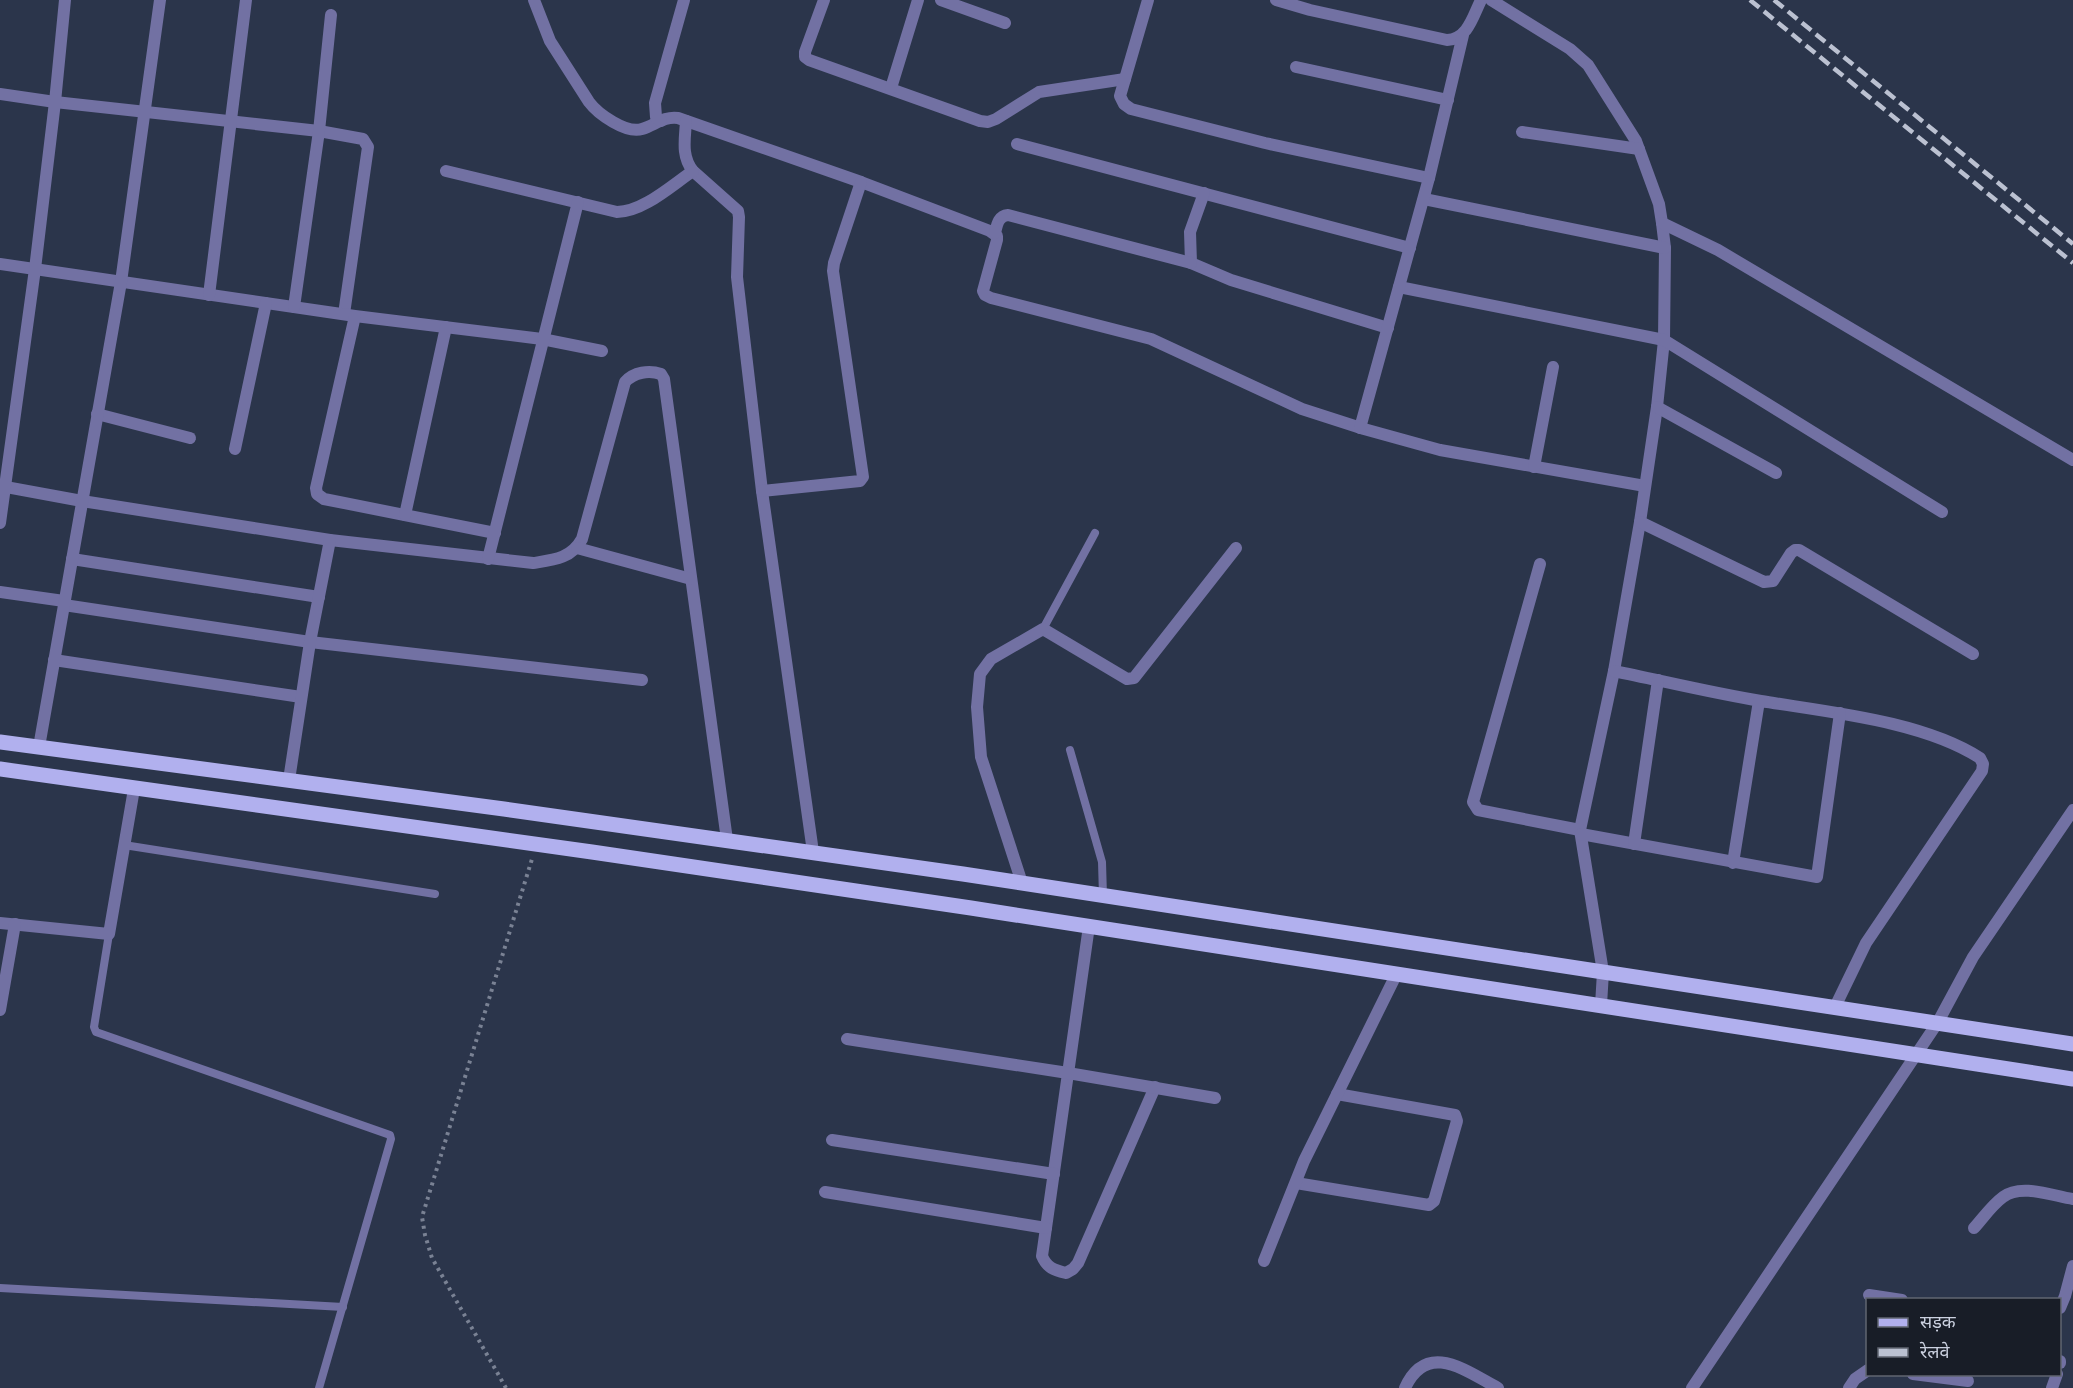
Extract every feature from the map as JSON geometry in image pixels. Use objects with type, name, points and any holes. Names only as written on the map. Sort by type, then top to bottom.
[{"type":"main road","points":[[0,742],[813,852],[2073,1044]]},
{"type":"main road","points":[[0,769],[536,844],[1089,926],[2073,1079]]},
{"type":"street","points":[[0,524],[2,486],[35,268],[65,0]]},
{"type":"street","points":[[39,747],[121,282],[160,0]]},
{"type":"street","points":[[209,295],[246,0]]},
{"type":"street","points":[[534,0],[550,41],[596,111],[632,130],[640,130],[670,117],[686,121],[861,182],[994,233],[997,240],[984,284],[985,295],[1151,339],[1302,409],[1360,428],[1440,450],[1645,486]]},
{"type":"street","points":[[662,121],[656,117],[655,103],[684,0]]},
{"type":"street","points":[[824,0],[805,57],[980,121],[988,122],[1039,92],[1125,79]]},
{"type":"street","points":[[891,88],[918,0]]},
{"type":"street","points":[[941,0],[1005,23]]},
{"type":"street","points":[[1148,0],[1120,96],[1124,104],[1131,109],[1265,143],[1429,178]]},
{"type":"street","points":[[1276,0],[1310,10],[1447,40],[1455,40],[1463,35]]},
{"type":"street","points":[[1360,428],[1424,199],[1463,35],[1481,0]]},
{"type":"street","points":[[1491,0],[1580,56],[1588,65],[1631,132],[1639,149],[1659,204],[1665,248],[1664,340],[1657,407],[1614,671],[1581,832],[1603,972],[1601,1005]]},
{"type":"street","points":[[294,307],[319,131],[332,15]]},
{"type":"street","points":[[1296,67],[1448,100]]},
{"type":"street","points":[[0,94],[231,123],[319,131],[357,136],[366,141],[368,147],[350,315],[316,488],[317,494],[324,499],[495,533]]},
{"type":"street","points":[[686,121],[684,153],[687,164],[738,211],[737,277],[762,491],[813,852]]},
{"type":"street","points":[[1522,132],[1639,149]]},
{"type":"street","points":[[1017,144],[1410,248]]},
{"type":"street","points":[[446,171],[617,212],[632,211],[693,171]]},
{"type":"street","points":[[762,491],[860,481],[863,477],[833,271],[861,182]]},
{"type":"street","points":[[1191,263],[1190,232],[1204,194]]},
{"type":"street","points":[[1424,199],[1665,248]]},
{"type":"street","points":[[488,559],[578,202]]},
{"type":"street","points":[[994,233],[999,220],[1008,215],[1191,263],[1232,280],[1388,328]]},
{"type":"street","points":[[1662,223],[1718,250],[2073,460]]},
{"type":"street","points":[[0,264],[350,315],[542,339],[602,351]]},
{"type":"street","points":[[1399,287],[1664,340],[1942,513]]},
{"type":"street","points":[[235,449],[266,303]]},
{"type":"street","points":[[405,515],[446,327]]},
{"type":"street","points":[[1534,467],[1553,367]]},
{"type":"street","points":[[2,486],[82,501],[330,540],[532,563],[555,560],[568,555],[577,548],[582,539],[625,382],[630,376],[638,374],[661,374],[664,379],[728,840]]},
{"type":"street","points":[[1657,407],[1776,473]]},
{"type":"street","points":[[97,414],[190,438]]},
{"type":"street","points":[[1640,522],[1764,582],[1773,581],[1791,553],[1799,550],[1973,654]]},
{"type":"street","points":[[289,780],[310,642],[330,540]]},
{"type":"street","points":[[577,548],[691,579]]},
{"type":"street","points":[[1022,883],[981,757],[978,707],[980,674],[984,666],[991,659],[1043,629],[1131,680],[1236,548]]},
{"type":"street","points":[[72,559],[319,597]]},
{"type":"street","points":[[1540,564],[1473,802],[1478,810],[1634,844],[1817,877],[1840,713]]},
{"type":"street","points":[[0,592],[64,601],[64,605]]},
{"type":"street","points":[[64,605],[310,642],[642,680]]},
{"type":"street","points":[[54,660],[301,697]]},
{"type":"street","points":[[1614,671],[1759,701],[1840,713],[1928,733],[1980,758],[1983,764],[1982,771],[1866,943],[1835,1007]]},
{"type":"street","points":[[1634,844],[1658,680]]},
{"type":"street","points":[[1733,863],[1759,701]]},
{"type":"street","points":[[0,922],[109,934],[134,789]]},
{"type":"street","points":[[1692,1388],[1938,1022],[1968,965],[2073,810]]},
{"type":"street","points":[[0,1010],[15,924]]},
{"type":"street","points":[[1089,926],[1042,1256],[1045,1264],[1052,1270],[1066,1273],[1078,1263],[1155,1087]]},
{"type":"street","points":[[1264,1261],[1304,1161],[1397,974]]},
{"type":"street","points":[[847,1039],[1215,1098]]},
{"type":"street","points":[[1296,1183],[1428,1205],[1434,1202],[1457,1121],[1455,1115],[1337,1094]]},
{"type":"street","points":[[832,1140],[1054,1174]]},
{"type":"street","points":[[1974,1228],[2001,1198],[2010,1192],[2022,1190],[2073,1199]]},
{"type":"street","points":[[825,1192],[1046,1228]]},
{"type":"street","points":[[2061,1306],[2073,1266]]},
{"type":"street","points":[[1869,1294],[1895,1298]]},
{"type":"street","points":[[1405,1388],[1416,1370],[1426,1364],[1438,1362],[1453,1364],[1498,1388]]},
{"type":"street","points":[[1849,1388],[1855,1379],[1866,1371]]},
{"type":"street","points":[[1929,1376],[1969,1381]]},
{"type":"lane","points":[[1043,629],[1095,533]]},
{"type":"lane","points":[[1070,750],[1102,862],[1103,896]]},
{"type":"lane","points":[[124,845],[435,894]]},
{"type":"lane","points":[[109,934],[94,1028],[96,1032],[390,1135],[392,1139],[319,1388]]},
{"type":"lane","points":[[0,1288],[343,1307]]},
{"type":"path","points":[[506,1388],[432,1258],[424,1235],[423,1217],[536,844]]},
{"type":"railway","points":[[1750,0],[2073,263]]},
{"type":"railway","points":[[1774,0],[2073,244]]}]
